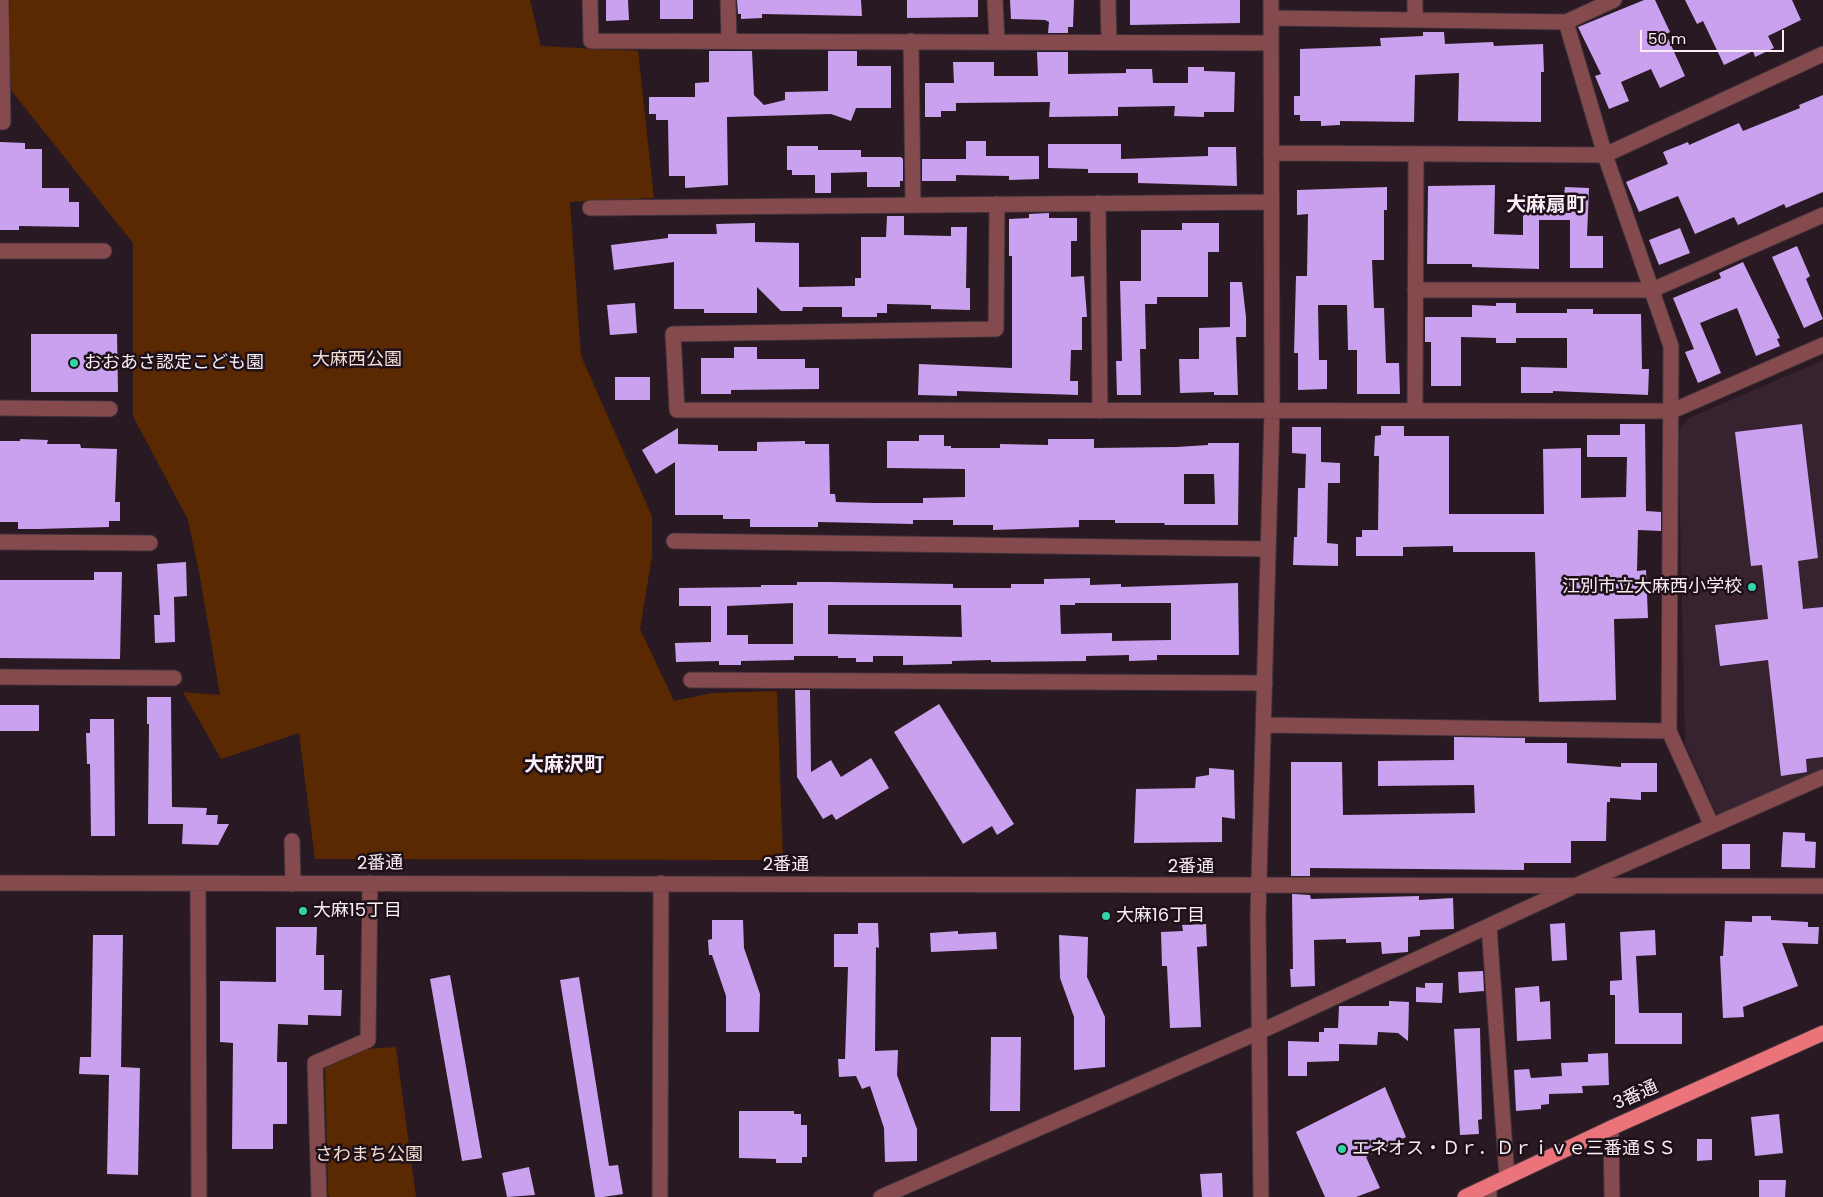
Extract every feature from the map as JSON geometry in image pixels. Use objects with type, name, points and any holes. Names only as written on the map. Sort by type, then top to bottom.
[{"type":"main road","name":"3番通","points":[[1465,1197],[1489,1192],[1508,1178],[1611,1128],[1823,1033]]},
{"type":"street","points":[[1,0],[7,122]]},
{"type":"street","points":[[590,0],[591,41],[1271,42]]},
{"type":"street","points":[[728,0],[729,41]]},
{"type":"street","points":[[995,0],[997,42]]},
{"type":"street","points":[[1108,0],[1109,42]]},
{"type":"street","points":[[1261,1197],[1258,884],[1272,411],[1271,0]]},
{"type":"street","points":[[1415,0],[1415,20]]},
{"type":"street","points":[[1272,18],[1566,22],[1614,0]]},
{"type":"street","points":[[1566,22],[1606,155],[1672,346],[1669,731],[1712,826]]},
{"type":"street","points":[[911,42],[913,205]]},
{"type":"street","points":[[1271,153],[1606,155],[1823,54]]},
{"type":"street","points":[[1415,411],[1416,154]]},
{"type":"street","points":[[590,208],[1271,202]]},
{"type":"street","points":[[1098,203],[1100,411]]},
{"type":"street","points":[[997,204],[996,329],[673,334],[677,410],[1672,411],[1823,345]]},
{"type":"street","points":[[1415,290],[1652,290],[1823,214]]},
{"type":"street","points":[[0,251],[104,251]]},
{"type":"street","points":[[0,408],[110,409]]},
{"type":"street","points":[[674,541],[1268,549]]},
{"type":"street","points":[[0,542],[150,542]]},
{"type":"street","points":[[0,677],[72,685],[174,678]]},
{"type":"street","points":[[691,680],[1265,683]]},
{"type":"street","points":[[1264,724],[1669,731]]},
{"type":"street","points":[[881,1197],[1258,1033],[1575,886],[1823,777]]},
{"type":"street","points":[[292,841],[293,884]]},
{"type":"street","name":"2番通","points":[[0,883],[1823,886]]},
{"type":"street","points":[[319,1197],[316,1063],[368,1040],[370,883]]},
{"type":"street","points":[[660,1197],[661,883]]},
{"type":"street","points":[[198,884],[199,1197]]},
{"type":"street","points":[[1489,926],[1508,1178]]},
{"type":"street","points":[[1611,1128],[1612,1197]]},
{"type":"shaded area","name":"江別市立大麻西小学校","points":[[1823,360],[1823,771],[1718,817],[1685,743],[1678,430],[1689,418]]},
{"type":"green space","name":"大麻西公園","points":[[10,0],[530,0],[541,46],[638,51],[654,198],[570,202],[581,356],[652,516],[652,556],[640,629],[674,701],[712,693],[777,691],[783,860],[315,859],[299,733],[221,759],[183,692],[220,695],[200,577],[188,520],[133,416],[133,243],[10,89]]},
{"type":"green space","name":"さわまち公園","points":[[396,1047],[416,1197],[330,1197],[328,1194],[325,1068],[367,1049]]},
{"type":"building","points":[[606,0],[628,0],[629,20],[606,21]]},
{"type":"building","points":[[660,0],[693,0],[693,19],[660,19]]},
{"type":"building","points":[[737,0],[861,0],[862,16],[762,14],[762,18],[741,19],[741,14],[738,14]]},
{"type":"building","points":[[907,0],[978,0],[978,17],[907,18]]},
{"type":"building","points":[[1010,0],[1074,0],[1073,27],[1068,27],[1068,33],[1048,33],[1049,22],[1045,20],[1011,19]]},
{"type":"building","points":[[1130,0],[1240,0],[1240,23],[1130,25]]},
{"type":"building","points":[[1644,0],[1655,0],[1670,32],[1666,34],[1685,76],[1660,88],[1651,69],[1621,82],[1629,101],[1609,109],[1595,76],[1601,74],[1578,27]]},
{"type":"building","points":[[1685,0],[1792,0],[1801,20],[1768,36],[1774,48],[1755,57],[1753,51],[1724,65],[1703,21],[1697,24]]},
{"type":"building","points":[[1423,32],[1444,32],[1445,44],[1493,42],[1494,46],[1543,44],[1544,72],[1541,72],[1541,122],[1458,121],[1459,73],[1415,75],[1414,122],[1340,121],[1340,125],[1321,126],[1321,121],[1300,121],[1300,115],[1294,115],[1294,96],[1300,96],[1300,49],[1381,46],[1380,38],[1423,36]]},
{"type":"building","points":[[709,51],[752,51],[754,95],[764,105],[785,100],[785,92],[828,91],[828,51],[857,51],[857,66],[891,66],[891,108],[856,108],[851,121],[831,114],[727,117],[728,185],[685,188],[685,176],[669,176],[668,120],[656,120],[656,114],[649,114],[649,97],[695,97],[695,83],[709,82]]},
{"type":"building","points":[[1037,52],[1068,52],[1068,74],[1126,73],[1126,69],[1152,69],[1153,83],[1188,83],[1188,67],[1204,67],[1204,71],[1235,72],[1234,112],[1204,112],[1204,117],[1174,116],[1175,106],[1118,107],[1118,116],[1049,117],[1050,102],[956,103],[956,111],[941,111],[941,117],[925,117],[925,83],[954,83],[953,62],[994,62],[994,76],[1038,76]]},
{"type":"building","points":[[1823,95],[1823,192],[1786,208],[1784,204],[1738,225],[1734,217],[1695,234],[1678,196],[1639,212],[1626,182],[1668,164],[1663,152],[1688,142],[1689,145],[1739,123],[1743,131],[1800,108],[1799,105]]},
{"type":"building","points":[[966,141],[986,141],[986,156],[1039,156],[1039,179],[1009,180],[1009,176],[956,175],[956,181],[922,181],[922,159],[966,159]]},
{"type":"building","points":[[0,142],[25,143],[25,149],[42,149],[42,188],[69,188],[69,202],[79,202],[79,227],[19,226],[19,230],[0,230]]},
{"type":"building","points":[[1048,144],[1121,144],[1121,159],[1208,156],[1208,147],[1236,147],[1237,186],[1138,183],[1138,173],[1088,173],[1088,169],[1048,168]]},
{"type":"building","points":[[787,146],[818,146],[818,150],[861,150],[861,157],[901,157],[903,159],[903,181],[900,181],[900,187],[867,187],[867,172],[831,173],[831,193],[815,193],[815,175],[792,175],[792,170],[787,170]]},
{"type":"building","points":[[1495,185],[1494,234],[1523,235],[1523,195],[1564,195],[1565,187],[1589,188],[1587,236],[1603,236],[1603,268],[1570,268],[1570,220],[1539,220],[1539,269],[1472,267],[1472,264],[1427,264],[1428,186]]},
{"type":"building","points":[[1387,187],[1387,210],[1384,210],[1384,260],[1372,260],[1374,308],[1384,308],[1386,363],[1399,363],[1400,394],[1357,394],[1357,350],[1348,350],[1347,305],[1318,305],[1319,360],[1327,360],[1327,389],[1298,390],[1298,353],[1294,353],[1296,276],[1307,276],[1308,214],[1297,215],[1297,190]]},
{"type":"building","points":[[1049,213],[1049,218],[1077,218],[1077,241],[1071,241],[1071,277],[1084,276],[1087,317],[1082,317],[1082,350],[1071,350],[1070,381],[1078,381],[1078,395],[957,391],[957,396],[918,395],[919,364],[1012,368],[1012,256],[1009,256],[1009,219],[1029,218],[1029,214]]},
{"type":"building","points":[[887,216],[904,216],[904,235],[951,236],[951,227],[967,227],[966,288],[970,288],[970,310],[931,309],[931,305],[887,304],[887,313],[877,313],[877,317],[842,317],[842,307],[803,307],[802,311],[781,311],[757,287],[757,313],[704,313],[704,309],[674,309],[674,262],[614,270],[611,245],[668,238],[668,234],[717,234],[716,224],[755,223],[755,242],[799,243],[799,287],[855,286],[855,278],[861,278],[861,237],[886,237]]},
{"type":"building","points":[[1182,223],[1219,223],[1219,252],[1208,252],[1208,297],[1157,297],[1157,304],[1145,304],[1146,349],[1140,349],[1141,395],[1117,395],[1116,361],[1122,361],[1120,281],[1141,281],[1141,230],[1182,230]]},
{"type":"building","points":[[1680,228],[1690,253],[1659,265],[1649,240]]},
{"type":"building","points":[[1797,246],[1810,276],[1806,279],[1823,319],[1804,328],[1772,257]]},
{"type":"building","points":[[1743,262],[1780,338],[1777,339],[1780,346],[1756,356],[1737,308],[1700,323],[1721,373],[1698,383],[1685,352],[1694,349],[1673,298],[1721,278],[1719,273]]},
{"type":"building","points":[[1230,282],[1242,282],[1246,317],[1246,337],[1236,337],[1238,395],[1214,395],[1214,392],[1180,393],[1179,359],[1199,359],[1199,328],[1230,327]]},
{"type":"building","points":[[635,303],[637,333],[610,335],[607,305]]},
{"type":"building","points":[[1496,303],[1516,303],[1516,313],[1567,313],[1567,309],[1593,309],[1593,314],[1641,314],[1642,369],[1649,369],[1648,395],[1553,391],[1553,393],[1521,393],[1521,367],[1567,368],[1567,338],[1516,338],[1516,343],[1496,343],[1496,338],[1461,337],[1461,386],[1431,386],[1431,342],[1425,342],[1425,317],[1472,317],[1472,305],[1496,306]]},
{"type":"building","name":"おおあさ認定こども園","points":[[31,334],[117,334],[118,392],[31,392]]},
{"type":"building","points":[[734,347],[757,347],[757,359],[805,359],[805,368],[819,368],[819,389],[731,390],[731,394],[701,394],[701,358],[734,358]]},
{"type":"building","points":[[615,377],[650,377],[650,400],[615,400]]},
{"type":"building","points":[[1620,424],[1645,424],[1646,511],[1661,512],[1661,531],[1638,530],[1637,571],[1646,570],[1648,618],[1614,619],[1616,700],[1539,702],[1535,552],[1453,552],[1453,546],[1403,547],[1403,556],[1356,556],[1356,537],[1362,537],[1362,530],[1378,530],[1379,456],[1374,456],[1375,436],[1381,435],[1381,426],[1404,426],[1404,436],[1449,436],[1449,514],[1544,514],[1543,449],[1581,448],[1581,498],[1626,497],[1627,457],[1587,457],[1587,435],[1620,435]]},
{"type":"building","points":[[1802,424],[1818,558],[1798,561],[1803,609],[1823,607],[1823,757],[1806,759],[1807,772],[1781,776],[1768,660],[1720,666],[1715,625],[1768,619],[1762,565],[1751,566],[1735,432]]},
{"type":"building","points":[[1292,427],[1321,427],[1321,462],[1340,463],[1340,483],[1328,483],[1327,543],[1338,544],[1338,566],[1293,565],[1294,537],[1297,537],[1298,488],[1305,488],[1306,454],[1292,453]]},
{"type":"building","points":[[678,428],[678,444],[718,445],[718,451],[757,451],[757,442],[805,441],[805,444],[829,444],[830,494],[835,494],[836,502],[923,503],[923,498],[965,497],[965,469],[887,468],[887,441],[919,441],[919,435],[944,435],[944,446],[951,446],[951,448],[1000,448],[1000,444],[1048,445],[1048,439],[1094,439],[1094,448],[1176,447],[1208,445],[1208,443],[1239,443],[1238,525],[1165,525],[1164,523],[1115,523],[1115,520],[1079,520],[1079,527],[993,530],[993,525],[953,525],[953,520],[913,520],[913,524],[818,522],[818,527],[750,527],[750,519],[723,519],[723,515],[675,515],[675,462],[656,474],[642,450]],"holes":[[[1184,474],[1214,474],[1215,504],[1184,504]]]},
{"type":"building","points":[[20,439],[48,440],[47,444],[80,444],[81,448],[117,449],[115,502],[120,502],[120,521],[109,521],[109,527],[38,529],[18,529],[18,522],[0,522],[0,441],[20,441]]},
{"type":"building","points":[[186,562],[187,596],[174,597],[175,642],[155,643],[154,615],[160,615],[157,564]]},
{"type":"building","points":[[94,572],[122,572],[120,659],[0,658],[0,580],[94,580]]},
{"type":"building","points":[[1090,578],[1090,585],[1121,584],[1121,587],[1238,583],[1239,655],[1157,655],[1157,660],[1129,661],[1129,655],[1086,656],[1086,661],[991,662],[991,660],[952,661],[952,664],[903,665],[903,656],[873,656],[873,662],[856,662],[856,658],[838,658],[838,656],[794,656],[794,660],[741,661],[741,665],[719,665],[719,661],[676,662],[675,643],[711,642],[711,606],[679,606],[679,588],[761,587],[761,585],[797,585],[797,582],[828,582],[953,584],[953,588],[1011,588],[1011,584],[1044,584],[1044,579]],"holes":[[[793,603],[793,644],[748,644],[748,635],[727,635],[727,606]],[[1075,603],[1171,603],[1171,640],[1112,641],[1112,633],[1061,634],[1060,605],[1075,605]],[[828,605],[961,605],[962,637],[828,634]]]},
{"type":"building","points":[[795,690],[810,690],[811,772],[831,760],[841,777],[871,758],[889,788],[836,820],[832,814],[823,819],[797,777]]},
{"type":"building","points":[[147,697],[171,697],[172,807],[207,808],[206,815],[218,815],[217,824],[229,824],[218,845],[182,844],[183,824],[148,824],[149,724],[147,724]]},
{"type":"building","points":[[939,704],[1014,824],[997,835],[992,826],[963,844],[894,732]]},
{"type":"building","points":[[0,705],[39,705],[39,731],[0,731]]},
{"type":"building","points":[[90,719],[114,719],[115,836],[91,836],[90,764],[87,764],[86,733],[90,733]]},
{"type":"building","points":[[1454,737],[1525,738],[1525,743],[1567,743],[1567,763],[1621,767],[1621,763],[1657,763],[1657,792],[1641,792],[1641,800],[1610,798],[1610,802],[1607,802],[1606,841],[1571,841],[1571,863],[1524,863],[1524,870],[1310,868],[1310,876],[1291,876],[1291,762],[1342,762],[1343,815],[1475,813],[1474,785],[1378,786],[1378,761],[1454,760]]},
{"type":"building","points":[[1209,768],[1234,770],[1235,819],[1222,817],[1222,842],[1134,843],[1136,789],[1195,788],[1196,777],[1209,775]]},
{"type":"building","points":[[1783,832],[1805,833],[1805,841],[1816,842],[1815,868],[1781,867]]},
{"type":"building","points":[[1722,844],[1750,844],[1750,869],[1722,869]]},
{"type":"building","points":[[1292,894],[1310,895],[1311,899],[1419,896],[1419,900],[1453,898],[1454,929],[1420,930],[1420,936],[1408,937],[1408,952],[1382,954],[1381,942],[1346,943],[1346,939],[1314,940],[1315,986],[1291,987],[1290,969],[1293,969]]},
{"type":"building","points":[[1752,916],[1771,916],[1771,920],[1808,922],[1808,927],[1819,927],[1818,944],[1782,943],[1798,986],[1743,1007],[1744,1017],[1723,1018],[1720,956],[1723,956],[1725,921],[1752,922]]},
{"type":"building","points":[[712,920],[743,920],[744,948],[760,994],[759,1032],[726,1032],[726,996],[712,955],[709,955],[708,940],[712,939]]},
{"type":"building","points":[[858,923],[878,923],[879,948],[876,947],[875,1051],[898,1050],[897,1075],[917,1129],[917,1161],[885,1162],[884,1128],[870,1086],[862,1089],[856,1076],[839,1077],[838,1059],[845,1059],[848,967],[834,967],[834,934],[858,934]]},
{"type":"building","points":[[1565,923],[1567,960],[1552,961],[1550,924]]},
{"type":"building","points":[[1206,924],[1207,946],[1197,947],[1201,1027],[1170,1028],[1167,966],[1162,966],[1161,932],[1183,931],[1182,925]]},
{"type":"building","points":[[276,927],[317,927],[316,955],[324,955],[324,990],[342,990],[341,1016],[308,1015],[308,1025],[278,1024],[277,1062],[287,1062],[287,1124],[273,1124],[273,1149],[232,1149],[233,1043],[220,1042],[220,981],[276,982]]},
{"type":"building","points":[[1655,930],[1656,955],[1636,956],[1639,1013],[1682,1013],[1682,1044],[1615,1044],[1615,995],[1610,995],[1610,981],[1622,980],[1620,932]]},
{"type":"building","points":[[958,931],[958,934],[996,932],[997,949],[931,952],[930,933]]},
{"type":"building","points":[[93,935],[123,935],[121,1067],[140,1068],[138,1175],[107,1174],[109,1075],[79,1074],[80,1057],[91,1057]]},
{"type":"building","points":[[1059,935],[1088,937],[1087,977],[1105,1017],[1105,1067],[1074,1070],[1074,1017],[1060,978]]},
{"type":"building","points":[[1483,971],[1484,991],[1459,993],[1458,972]]},
{"type":"building","points":[[450,975],[482,1158],[462,1161],[430,979]]},
{"type":"building","points":[[579,977],[609,1166],[618,1165],[623,1194],[595,1197],[560,980]]},
{"type":"building","points":[[1425,983],[1443,983],[1442,1003],[1416,1002],[1416,987],[1425,988]]},
{"type":"building","points":[[1539,986],[1540,1002],[1550,1001],[1551,1039],[1517,1041],[1515,988]]},
{"type":"building","points":[[1389,1001],[1409,1002],[1408,1041],[1398,1033],[1378,1032],[1377,1045],[1339,1044],[1339,1061],[1307,1062],[1307,1076],[1288,1076],[1288,1041],[1319,1042],[1319,1032],[1324,1032],[1324,1028],[1338,1028],[1339,1006],[1389,1006]]},
{"type":"building","points":[[1480,1028],[1482,1119],[1478,1120],[1479,1134],[1460,1135],[1454,1029]]},
{"type":"building","points":[[991,1037],[1021,1037],[1020,1111],[990,1111]]},
{"type":"building","points":[[1608,1053],[1609,1085],[1582,1086],[1583,1093],[1549,1094],[1549,1104],[1541,1105],[1541,1109],[1516,1111],[1514,1070],[1529,1069],[1531,1078],[1562,1076],[1561,1063],[1588,1062],[1588,1054]]},
{"type":"building","points":[[1385,1087],[1406,1137],[1366,1157],[1380,1188],[1356,1197],[1325,1197],[1296,1132]]},
{"type":"building","points":[[739,1111],[794,1111],[794,1114],[801,1114],[801,1125],[807,1125],[807,1157],[802,1157],[802,1163],[776,1163],[776,1159],[739,1158]]},
{"type":"building","points":[[1779,1114],[1783,1153],[1755,1156],[1751,1117]]},
{"type":"building","points":[[1697,1139],[1712,1139],[1712,1160],[1697,1161]]},
{"type":"building","points":[[529,1167],[535,1195],[507,1197],[502,1173]]},
{"type":"building","points":[[1222,1173],[1223,1197],[1202,1197],[1200,1174]]},
{"type":"building","points":[[1759,1180],[1786,1180],[1785,1197],[1759,1197]]},
{"type":"place","name":"おおあさ認定こども園","points":[[74,363]]},
{"type":"place","name":"江別市立大麻西小学校","points":[[1752,587]]},
{"type":"place","name":"大麻15丁目","points":[[303,911]]},
{"type":"place","name":"大麻16丁目","points":[[1106,916]]},
{"type":"place","name":"エネオス・Ｄｒ．Ｄｒｉｖｅ三番通ＳＳ","points":[[1342,1149]]},
{"type":"district","name":"大麻扇町","points":[[1546,206]]},
{"type":"district","name":"大麻沢町","points":[[564,766]]}]
